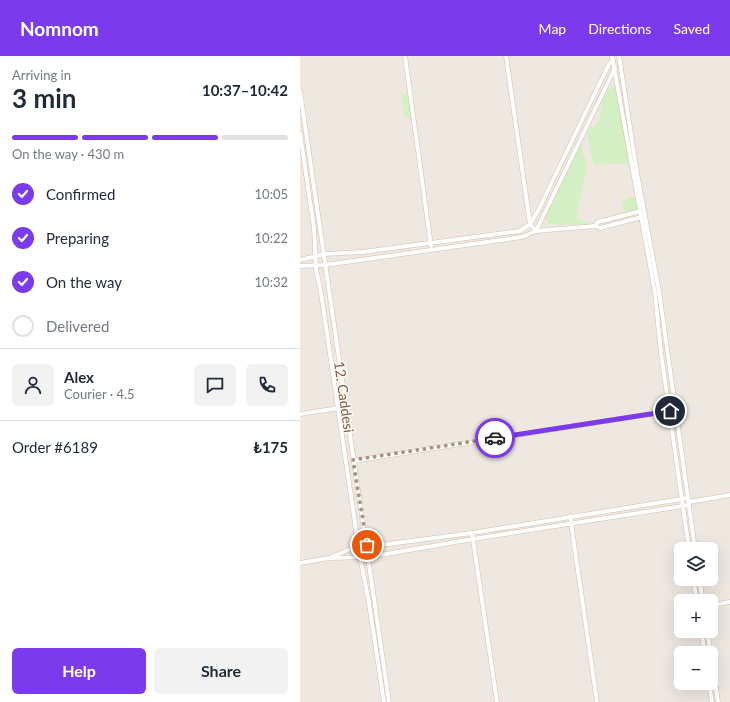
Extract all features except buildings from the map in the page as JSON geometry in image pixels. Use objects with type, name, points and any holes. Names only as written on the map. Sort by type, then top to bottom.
[{"type":"street","points":[[405,56],[432,249]]},
{"type":"street","points":[[506,56],[530,224],[536,231]]},
{"type":"street","points":[[619,56],[637,173],[659,291],[694,542]]},
{"type":"street","points":[[300,260],[324,254],[363,252],[520,231],[530,224],[540,209],[613,58]]},
{"type":"street","points":[[613,58],[656,293],[682,506],[688,542]]},
{"type":"street","points":[[536,231],[614,68]]},
{"type":"street","name":"12. Caddesi","points":[[300,91],[353,460],[390,702]]},
{"type":"street","name":"12. Caddesi","points":[[300,133],[314,228],[314,256],[322,293],[358,546],[369,603],[384,702]]},
{"type":"street","points":[[595,226],[598,222],[640,211]]},
{"type":"street","points":[[300,266],[325,265],[522,237],[536,231],[595,226],[600,228],[642,217]]},
{"type":"street","points":[[300,414],[338,408]]},
{"type":"street","points":[[353,460],[670,411]]},
{"type":"street","points":[[300,563],[329,558],[369,557],[682,506],[689,502],[730,495]]},
{"type":"street","points":[[329,558],[358,546],[381,545],[472,533],[682,499],[689,502]]},
{"type":"street","points":[[570,516],[598,702]]},
{"type":"street","points":[[472,533],[497,702]]},
{"type":"street","points":[[696,594],[695,588],[700,587],[702,594]]},
{"type":"street","points":[[718,604],[730,602]]},
{"type":"street","points":[[710,690],[712,702]]},
{"type":"street","points":[[716,690],[718,702]]},
{"type":"shaded area","points":[[300,56],[730,56],[730,702],[300,702]]},
{"type":"green space","points":[[614,87],[617,88],[630,163],[596,165],[593,162],[587,132],[590,127],[595,126],[599,118],[601,113],[600,105],[608,89]]},
{"type":"green space","points":[[408,93],[412,120],[404,116],[401,95]]},
{"type":"green space","points":[[581,143],[587,167],[576,217],[592,225],[549,224],[545,218]]},
{"type":"green space","points":[[636,197],[639,209],[624,213],[621,202],[626,201],[626,199]]},
{"type":"way so far","points":[[367,545],[353,460],[495,438]]},
{"type":"route","points":[[495,438],[670,411]]}]
